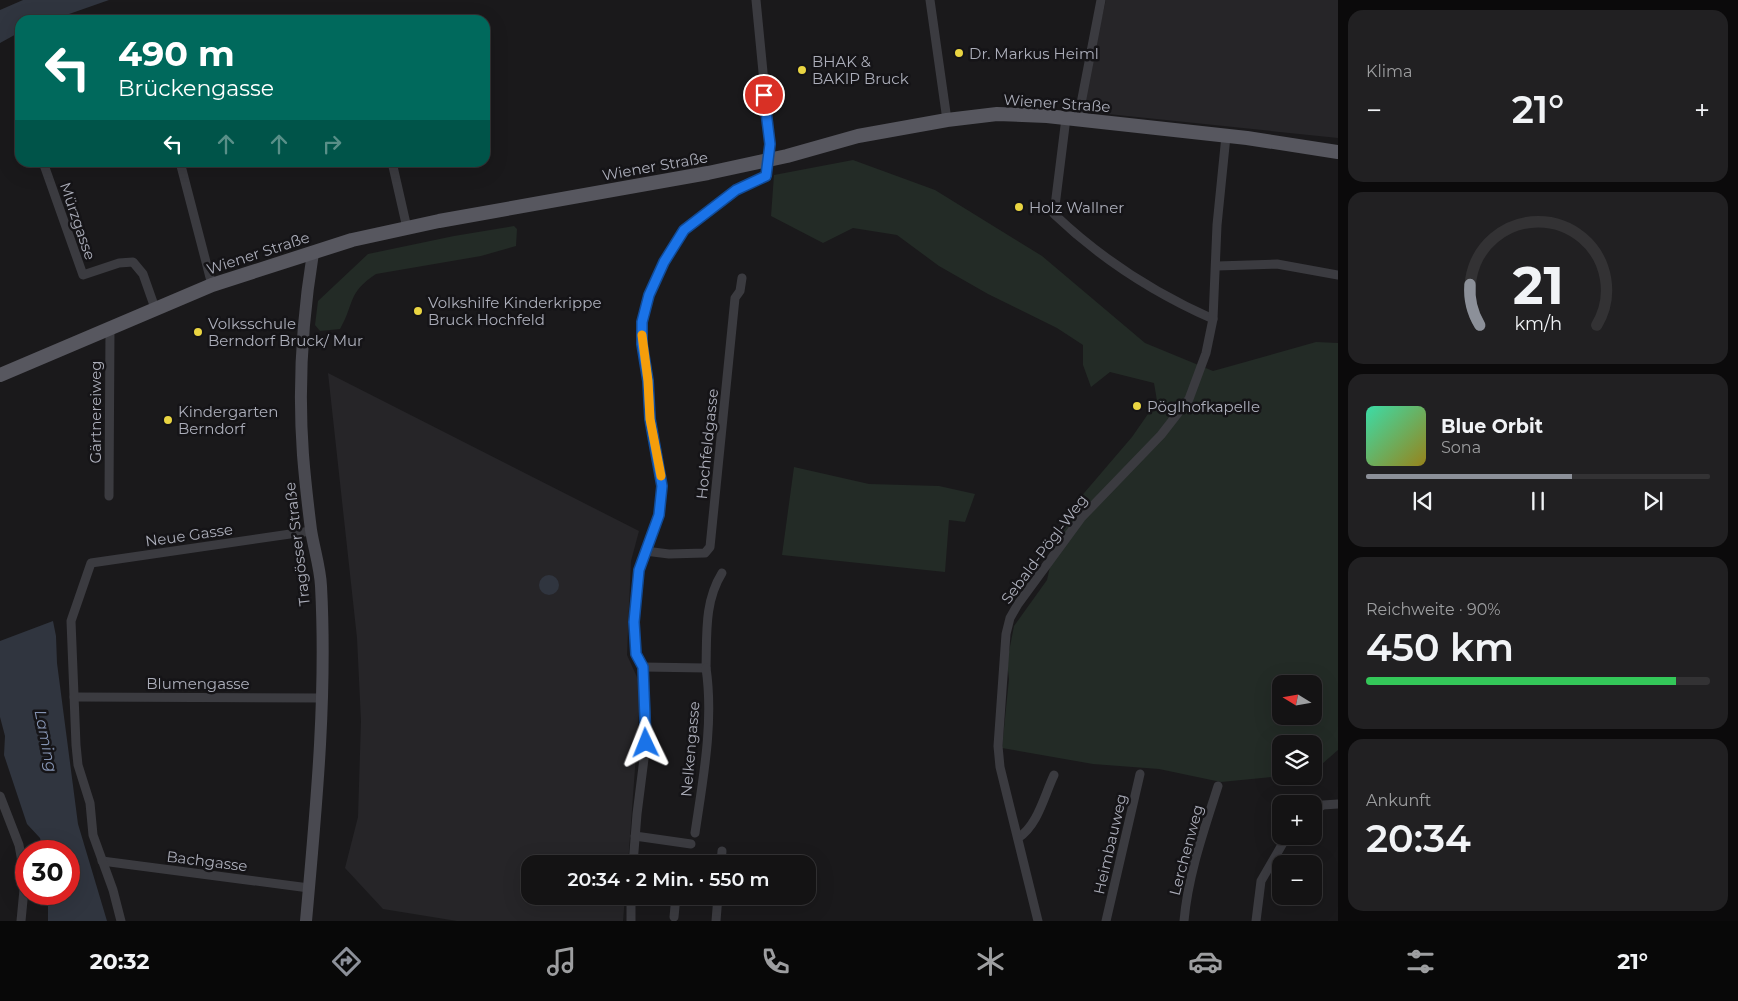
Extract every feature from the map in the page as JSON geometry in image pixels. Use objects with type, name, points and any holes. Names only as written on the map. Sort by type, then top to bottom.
[{"type":"main road","name":"Wiener Straße","points":[[0,375],[212,285],[313,252],[407,228],[769,160],[858,136],[947,120],[997,114],[1072,119],[1226,136],[1338,152]]},
{"type":"main road","name":"Tragösser Straße","points":[[306,921],[318,792],[323,698],[321,584],[311,531],[303,454],[300,379],[303,327],[313,252]]},
{"type":"street","points":[[634,855],[646,743],[643,667],[636,654],[634,622],[639,570],[659,515],[662,486],[650,419],[648,381],[642,344],[642,322],[649,295],[674,244],[684,230],[736,190],[766,176],[770,144],[756,0]]},
{"type":"street","points":[[930,0],[947,120]]},
{"type":"street","points":[[1101,0],[1072,119],[1054,214],[1143,284],[1183,306],[1212,319]]},
{"type":"street","name":"Sebald-Pögl-Weg","points":[[1038,921],[1000,767],[998,746],[1006,634],[1010,618],[1081,518],[1161,435],[1189,399],[1206,353],[1212,319],[1217,225],[1226,136]]},
{"type":"street","name":"Mürzgasse","points":[[45,167],[83,275],[119,263],[133,262],[142,274],[155,308]]},
{"type":"street","points":[[181,167],[212,285]]},
{"type":"street","points":[[393,167],[407,228]]},
{"type":"street","points":[[1216,266],[1277,264],[1338,275]]},
{"type":"street","name":"Hochfeldgasse","points":[[645,552],[669,554],[705,553],[710,547],[735,298],[740,292],[742,278]]},
{"type":"street","name":"Gärtnereiweg","points":[[108,496],[110,328]]},
{"type":"street","name":"Neue Gasse","points":[[74,697],[71,621],[91,563],[311,531]]},
{"type":"street","points":[[643,667],[706,668],[709,602],[713,587],[722,573]]},
{"type":"street","name":"Nelkengasse","points":[[695,833],[706,754],[710,691],[706,668]]},
{"type":"street","points":[[74,697],[78,765],[90,803],[93,836],[121,921]]},
{"type":"street","name":"Blumengasse","points":[[74,697],[323,698]]},
{"type":"street","name":"Heimbauweg","points":[[1106,921],[1140,774]]},
{"type":"street","points":[[1018,838],[1033,823],[1054,776]]},
{"type":"street","name":"Lerchenweg","points":[[1184,921],[1186,901],[1196,856],[1218,786]]},
{"type":"street","points":[[0,796],[19,845],[25,879],[21,921]]},
{"type":"street","points":[[1322,806],[1338,804]]},
{"type":"street","points":[[635,836],[691,844]]},
{"type":"street","points":[[1256,921],[1262,881],[1282,845]]},
{"type":"street","points":[[722,851],[722,855]]},
{"type":"street","name":"Bachgasse","points":[[102,861],[309,888]]},
{"type":"street","points":[[631,921],[632,905]]},
{"type":"street","points":[[674,917],[675,905]]},
{"type":"street","points":[[716,921],[717,905]]},
{"type":"shaded area","points":[[1106,0],[1338,0],[1338,138],[1079,111]]},
{"type":"shaded area","points":[[853,160],[935,190],[1042,256],[1145,343],[1213,371],[1316,342],[1338,343],[1338,750],[1322,764],[1322,735],[1272,735],[1272,777],[1221,782],[1159,769],[1093,764],[1002,748],[1009,679],[1007,662],[1014,626],[1047,580],[1056,540],[1073,506],[1132,437],[1157,401],[1154,383],[1110,372],[1091,387],[1083,365],[1083,345],[1057,328],[988,294],[939,266],[897,235],[853,228],[823,243],[771,216],[774,175]]},
{"type":"shaded area","points":[[514,226],[517,229],[516,246],[481,256],[376,274],[360,287],[356,293],[340,329],[320,331],[315,325],[318,301],[368,254]]},
{"type":"shaded area","points":[[328,373],[639,531],[631,561],[627,655],[641,686],[629,855],[521,855],[521,905],[624,905],[623,921],[457,921],[383,909],[345,868],[358,817],[361,721],[357,638]]},
{"type":"shaded area","points":[[794,467],[869,484],[939,486],[975,494],[965,522],[949,520],[945,572],[782,555]]},
{"type":"water","points":[[23,0],[109,0],[66,15],[15,15],[15,35],[0,43],[0,10]]},
{"type":"water","points":[[549,575],[556,578],[559,585],[556,592],[549,595],[542,592],[539,585],[542,578]]},
{"type":"water","name":"Laming","points":[[53,621],[78,824],[107,921],[48,921],[48,905],[80,905],[80,840],[40,840],[27,824],[4,755],[5,736],[0,717],[0,641]]},
{"type":"slow traffic","points":[[642,335],[648,381],[650,419],[661,476]]},
{"type":"place","name":"Dr. Markus Heiml","points":[[959,53]]},
{"type":"place","name":"BHAK & BAKIP Bruck","points":[[802,70]]},
{"type":"place","name":"Holz Wallner","points":[[1019,207]]},
{"type":"place","name":"Volkshilfe Kinderkrippe Bruck Hochfeld","points":[[418,311]]},
{"type":"place","name":"Volksschule Berndorf Bruck/ Mur","points":[[198,332]]},
{"type":"place","name":"Pöglhofkapelle","points":[[1137,406]]},
{"type":"place","name":"Kindergarten Berndorf","points":[[168,420]]},
{"type":"route","points":[[646,743],[643,667],[636,654],[634,622],[639,570],[659,515],[662,486],[658,455],[650,419],[648,381],[642,344],[642,322],[649,295],[664,262],[684,230],[736,190],[766,176],[770,144],[764,95]]}]
